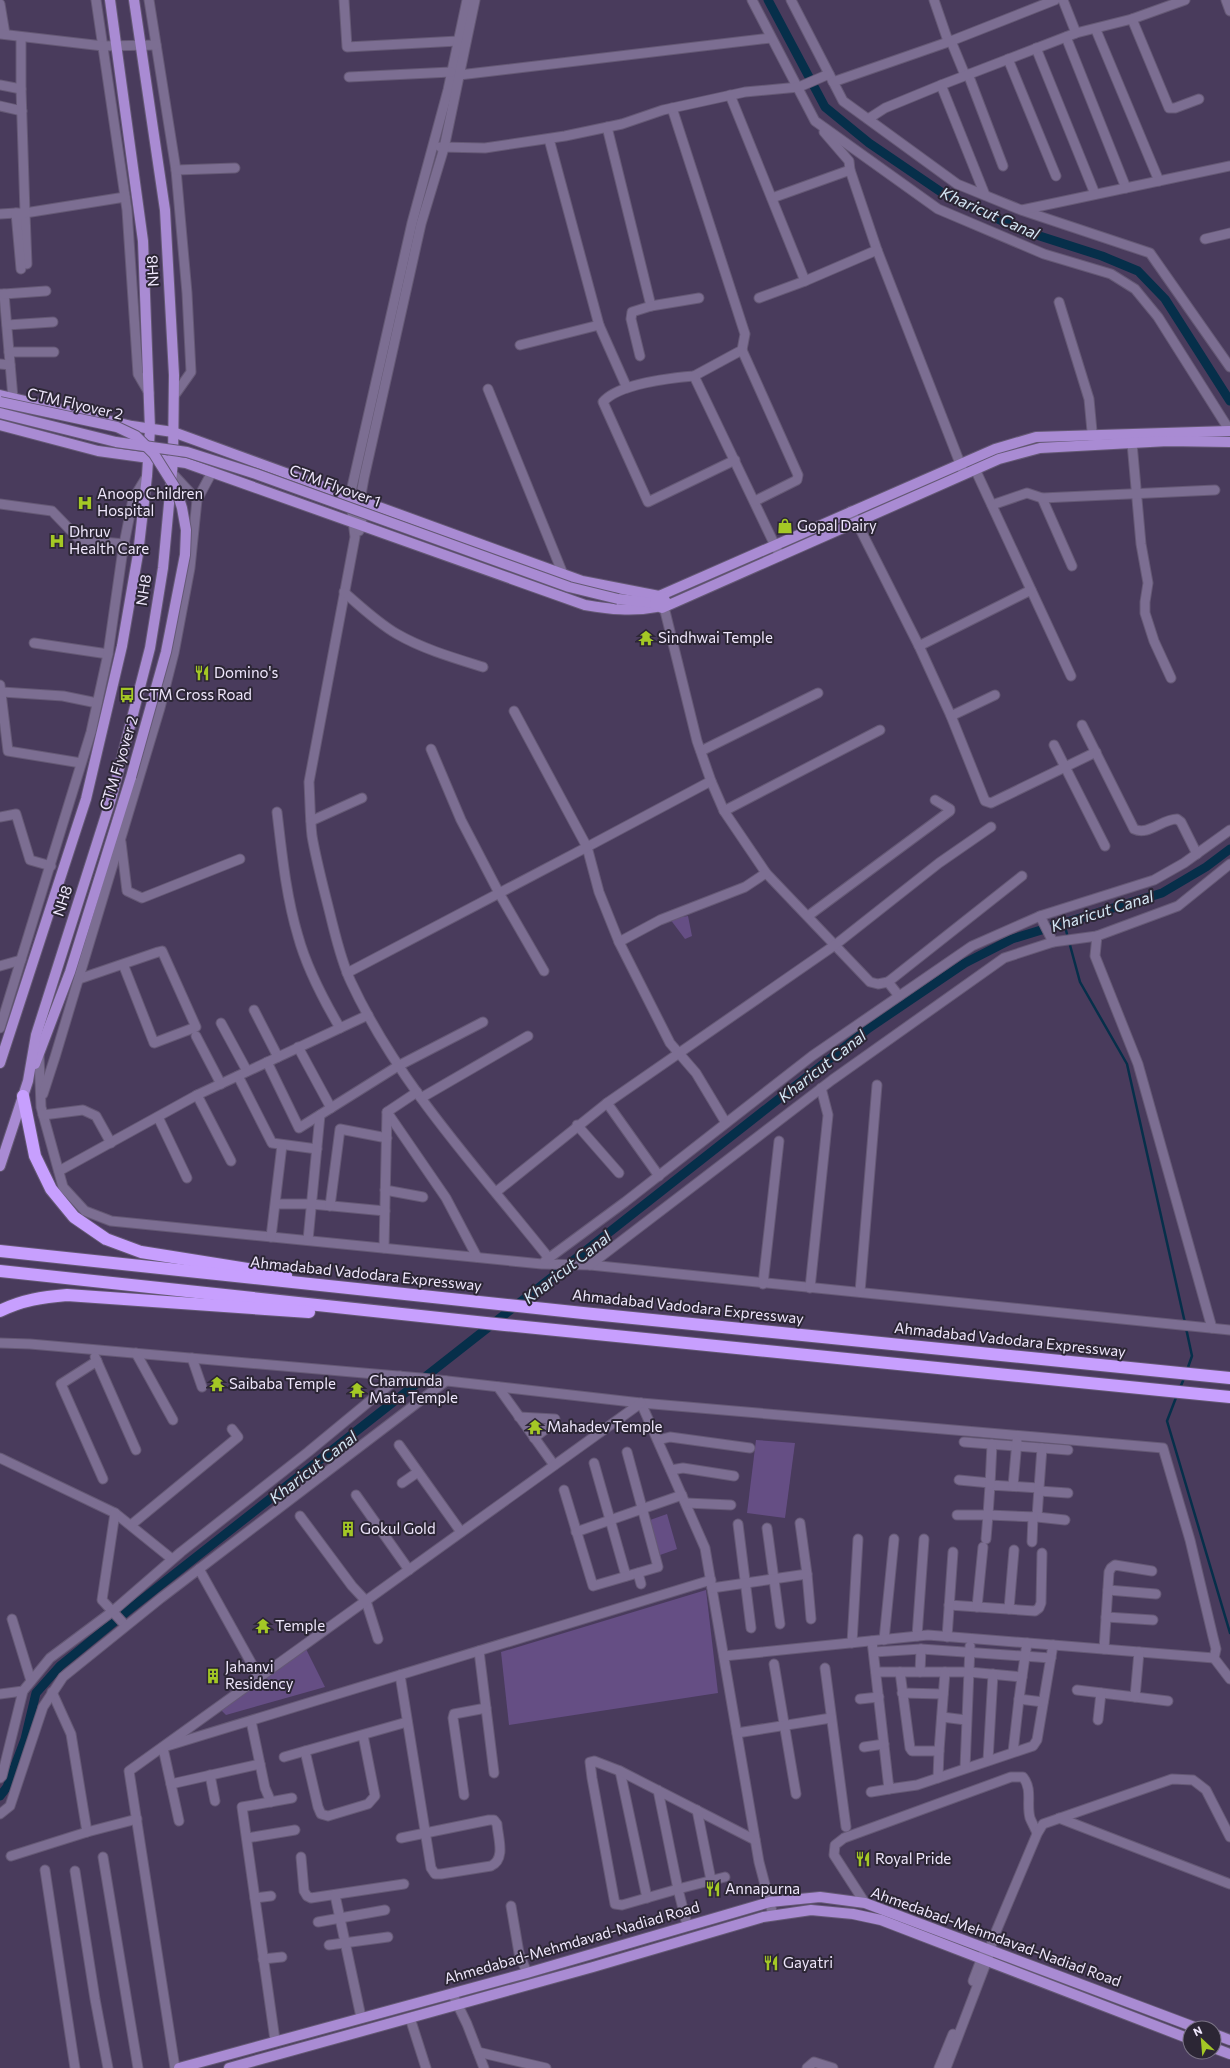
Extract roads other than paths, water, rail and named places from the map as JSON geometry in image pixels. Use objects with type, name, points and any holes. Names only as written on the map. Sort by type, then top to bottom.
[{"type":"highway","points":[[23,1096],[35,1156],[51,1189],[74,1217],[106,1239],[141,1252],[279,1273],[320,1286]]},
{"type":"highway","name":"Ahmadabad Vadodara Expressway","points":[[0,1251],[320,1286],[1230,1378]]},
{"type":"highway","points":[[0,1271],[505,1325],[1230,1397]]},
{"type":"highway","points":[[0,1311],[16,1303],[35,1298],[67,1295],[330,1313],[362,1310]]},
{"type":"main road","name":"NH8","points":[[0,1063],[85,803],[122,646],[138,554],[149,459],[150,429],[143,241],[110,0]]},
{"type":"main road","name":"NH8","points":[[0,1166],[28,1080],[36,1035],[112,796],[150,648],[163,568],[173,461],[174,396],[165,210],[134,0]]},
{"type":"main road","points":[[0,395],[150,429],[173,432],[563,574],[660,604]]},
{"type":"main road","name":"CTM Flyover 2","points":[[0,402],[117,427],[136,436],[154,454],[176,488],[182,508],[186,530],[185,555],[166,652],[153,703],[73,965],[28,1080]]},
{"type":"main road","name":"CTM Flyover 1","points":[[0,413],[116,442],[187,452],[256,474],[569,587],[618,599],[660,604]]},
{"type":"main road","points":[[0,424],[98,451],[186,463],[585,605],[620,611],[638,611],[704,589],[999,459],[1040,448],[1168,441],[1230,442]]},
{"type":"main road","points":[[660,604],[698,579],[995,449],[1036,437],[1092,434],[1230,431]]},
{"type":"main road","points":[[698,579],[704,589]]},
{"type":"main road","name":"Ahmedabad-Mehmdavad-Nadiad Road","points":[[178,2068],[275,2040],[528,1973],[770,1902],[820,1897],[866,1903],[989,1946],[1182,2022]]},
{"type":"main road","points":[[229,2068],[458,2005],[773,1915],[811,1910],[853,1914],[881,1920],[1182,2035]]},
{"type":"street","points":[[96,0],[125,197],[133,283],[138,374],[149,395]]},
{"type":"street","points":[[149,0],[176,170],[187,293],[191,372],[174,396]]},
{"type":"street","points":[[344,0],[347,47],[458,41]]},
{"type":"street","points":[[467,0],[458,41],[444,148],[420,224],[360,500],[358,524],[309,782],[311,821],[323,886],[340,952],[347,973],[368,1015],[398,1066],[464,1154],[496,1192],[545,1260]]},
{"type":"street","points":[[358,524],[350,496],[412,223],[475,0]]},
{"type":"street","points":[[752,0],[771,38],[800,87],[803,100],[815,121],[849,161],[850,170],[877,250],[964,474]]},
{"type":"street","points":[[791,0],[843,101],[957,184],[1021,210],[1150,253],[1230,368]]},
{"type":"street","points":[[934,0],[947,38],[951,40],[1003,166]]},
{"type":"street","points":[[433,146],[444,148],[485,148],[549,139],[607,127],[672,108],[745,92],[800,87],[951,40],[1055,0]]},
{"type":"street","points":[[1063,0],[1076,33]]},
{"type":"street","points":[[868,118],[885,108],[941,85],[1076,33],[1096,30],[1185,0]]},
{"type":"street","points":[[1226,0],[1230,11]]},
{"type":"street","points":[[0,4],[3,34],[103,46],[156,45]]},
{"type":"street","points":[[1132,19],[1169,108],[1175,108],[1199,99]]},
{"type":"street","points":[[1096,30],[1159,181]]},
{"type":"street","points":[[21,37],[22,111],[20,213],[24,266]]},
{"type":"street","points":[[1066,37],[1126,188]]},
{"type":"street","points":[[349,77],[455,73],[771,38]]},
{"type":"street","points":[[1036,48],[1095,194]]},
{"type":"street","points":[[1008,59],[1056,176]]},
{"type":"street","points":[[0,84],[21,89]]},
{"type":"street","points":[[941,85],[985,195]]},
{"type":"street","points":[[730,96],[805,281]]},
{"type":"street","points":[[0,106],[22,111]]},
{"type":"street","points":[[672,108],[745,334],[742,350],[798,475],[797,480],[755,501]]},
{"type":"street","points":[[815,121],[938,209],[1044,254],[1111,274],[1134,289],[1158,317],[1230,431]]},
{"type":"street","points":[[607,127],[651,306]]},
{"type":"street","points":[[549,139],[598,326],[627,388]]},
{"type":"street","points":[[1021,210],[1230,166]]},
{"type":"street","points":[[176,170],[235,168]]},
{"type":"street","points":[[772,198],[850,170]]},
{"type":"street","points":[[0,214],[20,213],[125,197]]},
{"type":"street","points":[[1205,239],[1230,233]]},
{"type":"street","points":[[760,298],[805,281],[877,250]]},
{"type":"street","points":[[13,398],[7,325],[2,294],[46,291]]},
{"type":"street","points":[[640,356],[632,319],[632,312],[651,306],[699,298]]},
{"type":"street","points":[[1059,302],[1089,399],[1093,445]]},
{"type":"street","points":[[7,325],[53,322]]},
{"type":"street","points":[[520,345],[598,326]]},
{"type":"street","points":[[735,460],[648,502],[603,402],[608,397],[627,388],[694,376],[742,350]]},
{"type":"street","points":[[9,352],[54,352]]},
{"type":"street","points":[[0,364],[10,366]]},
{"type":"street","points":[[694,376],[780,556]]},
{"type":"street","points":[[488,389],[563,574]]},
{"type":"street","points":[[1132,443],[1141,544],[1148,583],[1145,614],[1154,641],[1171,678]]},
{"type":"street","points":[[975,470],[1071,676]]},
{"type":"street","points":[[41,1099],[79,979],[160,708],[174,653],[190,568],[197,500],[212,472]]},
{"type":"street","points":[[172,473],[197,500]]},
{"type":"street","points":[[0,1028],[51,866],[81,764],[108,654],[133,499],[147,476]]},
{"type":"street","points":[[992,505],[1027,492],[1042,498],[1214,490]]},
{"type":"street","points":[[1042,498],[1072,566]]},
{"type":"street","points":[[0,504],[52,511],[80,540],[125,544]]},
{"type":"street","points":[[851,511],[919,646],[951,716],[987,803],[1096,752]]},
{"type":"street","points":[[919,646],[1032,590]]},
{"type":"street","points":[[344,592],[378,622],[398,635],[439,653],[483,667]]},
{"type":"street","points":[[660,604],[701,751],[711,781],[724,811],[766,873],[870,982],[878,984],[888,982],[1022,876]]},
{"type":"street","points":[[34,642],[108,654]]},
{"type":"street","points":[[81,764],[8,751],[1,686],[97,703]]},
{"type":"street","points":[[701,751],[818,693]]},
{"type":"street","points":[[951,716],[996,695]]},
{"type":"street","points":[[514,710],[586,847],[597,880],[599,892],[619,942],[670,1043],[696,1073],[726,1123]]},
{"type":"street","points":[[1082,725],[1134,829],[1140,832],[1146,831],[1162,823],[1177,820],[1181,822],[1197,854]]},
{"type":"street","points":[[724,811],[880,730]]},
{"type":"street","points":[[1054,745],[1105,846]]},
{"type":"street","points":[[431,749],[461,820],[499,893],[544,971]]},
{"type":"street","points":[[347,973],[711,781]]},
{"type":"street","points":[[311,821],[362,798]]},
{"type":"street","points":[[71,799],[85,803]]},
{"type":"street","points":[[808,916],[950,811],[948,807],[935,800]]},
{"type":"street","points":[[278,812],[284,877],[298,936],[318,990],[340,1028]]},
{"type":"street","points":[[0,817],[16,814],[30,860],[51,866]]},
{"type":"street","points":[[496,1192],[577,1125],[835,945],[939,863],[991,827]]},
{"type":"street","points":[[545,1260],[659,1176],[812,1056],[972,946],[1040,916],[1154,880],[1197,854],[1230,830]]},
{"type":"street","points":[[121,839],[127,892],[142,898],[240,859]]},
{"type":"street","points":[[590,1265],[821,1088],[1004,958],[1053,942],[1097,936],[1178,906],[1230,864]]},
{"type":"street","points":[[619,942],[660,920],[744,887],[766,873]]},
{"type":"street","points":[[1040,916],[1053,942]]},
{"type":"street","points":[[1097,936],[1095,956],[1138,1064],[1212,1328]]},
{"type":"street","points":[[79,979],[123,964],[162,951],[196,1027],[154,1043],[123,964]]},
{"type":"street","points":[[0,966],[21,960]]},
{"type":"street","points":[[888,982],[899,996]]},
{"type":"street","points":[[254,1010],[278,1057]]},
{"type":"street","points":[[59,1172],[197,1095],[368,1015]]},
{"type":"street","points":[[267,1062],[300,1128],[398,1066],[483,1022]]},
{"type":"street","points":[[221,1023],[247,1071]]},
{"type":"street","points":[[196,1036],[221,1084]]},
{"type":"street","points":[[387,1112],[528,1036]]},
{"type":"street","points":[[298,1047],[331,1108]]},
{"type":"street","points":[[39,1054],[43,1115],[63,1186],[85,1211],[111,1221],[477,1257],[545,1260],[763,1284],[860,1292],[1230,1330]]},
{"type":"street","points":[[238,1076],[272,1143],[317,1149]]},
{"type":"street","points":[[860,1292],[877,1085]]},
{"type":"street","points":[[810,1288],[828,1115],[821,1088]]},
{"type":"street","points":[[197,1095],[231,1161]]},
{"type":"street","points":[[607,1103],[659,1176]]},
{"type":"street","points":[[43,1115],[83,1110],[96,1116],[111,1143]]},
{"type":"street","points":[[384,1248],[387,1112]]},
{"type":"street","points":[[387,1112],[446,1198],[477,1257]]},
{"type":"street","points":[[308,1240],[320,1115]]},
{"type":"street","points":[[158,1117],[187,1178]]},
{"type":"street","points":[[577,1125],[619,1173]]},
{"type":"street","points":[[330,1206],[340,1129],[387,1138]]},
{"type":"street","points":[[763,1284],[779,1141]]},
{"type":"street","points":[[271,1237],[282,1145]]},
{"type":"street","points":[[385,1190],[423,1197]]},
{"type":"street","points":[[276,1204],[311,1204],[385,1211]]},
{"type":"street","points":[[0,1343],[90,1349],[423,1378],[641,1403],[1163,1448],[1190,1540],[1214,1637],[1216,1649],[1214,1658]]},
{"type":"street","points":[[90,1349],[97,1361],[136,1450]]},
{"type":"street","points":[[136,1353],[173,1420]]},
{"type":"street","points":[[192,1358],[202,1387]]},
{"type":"street","points":[[97,1361],[61,1384],[104,1479]]},
{"type":"street","points":[[0,1778],[2,1776],[23,1691],[50,1658],[113,1611],[172,1559],[400,1376]]},
{"type":"street","points":[[0,1814],[10,1806],[43,1707],[63,1677],[125,1625],[446,1381]]},
{"type":"street","points":[[498,1387],[554,1466]]},
{"type":"street","points":[[641,1403],[705,1548],[755,1840],[773,1915]]},
{"type":"street","points":[[175,2068],[129,1771],[641,1403]]},
{"type":"street","points":[[520,1417],[555,1419],[553,1423],[534,1438]]},
{"type":"street","points":[[131,1526],[238,1437],[232,1429]]},
{"type":"street","points":[[1014,1486],[1017,1435]]},
{"type":"street","points":[[658,1440],[670,1437],[750,1448]]},
{"type":"street","points":[[964,1442],[1068,1450]]},
{"type":"street","points":[[977,1607],[988,1514],[992,1444]]},
{"type":"street","points":[[399,1445],[460,1532]]},
{"type":"street","points":[[1032,1542],[1039,1489],[1042,1448]]},
{"type":"street","points":[[564,1490],[593,1586],[658,1567],[627,1452]]},
{"type":"street","points":[[0,1458],[115,1513],[172,1559]]},
{"type":"street","points":[[594,1463],[626,1576]]},
{"type":"street","points":[[671,1470],[683,1468],[734,1476]]},
{"type":"street","points":[[402,1483],[418,1472]]},
{"type":"street","points":[[959,1480],[1068,1492]]},
{"type":"street","points":[[356,1495],[409,1570]]},
{"type":"street","points":[[576,1532],[642,1509],[684,1499],[731,1505]]},
{"type":"street","points":[[115,1513],[102,1600],[125,1625]]},
{"type":"street","points":[[957,1515],[988,1514],[1065,1520]]},
{"type":"street","points":[[300,1516],[352,1586],[366,1601],[378,1639]]},
{"type":"street","points":[[800,1523],[812,1619]]},
{"type":"street","points":[[738,1524],[752,1628]]},
{"type":"street","points":[[767,1528],[780,1624]]},
{"type":"street","points":[[852,1643],[858,1539]]},
{"type":"street","points":[[884,1640],[894,1539]]},
{"type":"street","points":[[917,1636],[924,1539]]},
{"type":"street","points":[[1009,1609],[1014,1550]]},
{"type":"street","points":[[947,1637],[953,1552]]},
{"type":"street","points":[[949,1605],[1028,1611],[1039,1608],[1042,1553]]},
{"type":"street","points":[[1104,1649],[1109,1572],[1111,1568],[1115,1565],[1152,1571]]},
{"type":"street","points":[[199,1569],[259,1677]]},
{"type":"street","points":[[638,1573],[641,1584]]},
{"type":"street","points":[[161,1748],[479,1651],[712,1584],[746,1583],[807,1574]]},
{"type":"street","points":[[1108,1590],[1156,1594]]},
{"type":"street","points":[[1106,1617],[1153,1620]]},
{"type":"street","points":[[12,1619],[31,1682]]},
{"type":"street","points":[[724,1656],[917,1636],[947,1637],[1214,1658],[1230,1679]]},
{"type":"street","points":[[965,1768],[970,1639]]},
{"type":"street","points":[[872,1641],[889,1789]]},
{"type":"street","points":[[1013,1752],[1027,1643]]},
{"type":"street","points":[[871,1792],[917,1785],[1033,1746],[1037,1740],[1053,1645]]},
{"type":"street","points":[[920,1672],[921,1649]]},
{"type":"street","points":[[874,1652],[921,1649],[970,1651],[1051,1658]]},
{"type":"street","points":[[479,1651],[494,1773]]},
{"type":"street","points":[[1135,1697],[1139,1652]]},
{"type":"street","points":[[774,1664],[796,1794]]},
{"type":"street","points":[[825,1668],[846,1827]]},
{"type":"street","points":[[876,1672],[968,1672],[1022,1677]]},
{"type":"street","points":[[900,1672],[910,1748],[912,1751],[940,1751]]},
{"type":"street","points":[[938,1778],[945,1672]]},
{"type":"street","points":[[988,1760],[993,1674]]},
{"type":"street","points":[[400,1675],[407,1722],[425,1834],[431,1868],[435,1874],[491,1866],[497,1863],[500,1858],[497,1824],[494,1820],[425,1834],[401,1838]]},
{"type":"street","points":[[1077,1690],[1168,1701]]},
{"type":"street","points":[[0,1694],[23,1691]]},
{"type":"street","points":[[52,1692],[71,1734],[87,1832]]},
{"type":"street","points":[[902,1692],[943,1694]]},
{"type":"street","points":[[1098,1720],[1101,1693]]},
{"type":"street","points":[[860,1699],[879,1697]]},
{"type":"street","points":[[1019,1699],[1043,1702]]},
{"type":"street","points":[[464,1795],[452,1718],[454,1714],[458,1712],[486,1708]]},
{"type":"street","points":[[942,1716],[966,1720]]},
{"type":"street","points":[[737,1733],[831,1718]]},
{"type":"street","points":[[251,1721],[264,1788],[271,1802]]},
{"type":"street","points":[[284,1757],[407,1722]]},
{"type":"street","points":[[304,1751],[318,1807],[321,1814],[328,1816],[368,1804],[375,1796],[363,1735]]},
{"type":"street","points":[[864,1747],[884,1744]]},
{"type":"street","points":[[161,1748],[179,1821]]},
{"type":"street","points":[[725,1877],[678,1888],[622,1905],[615,1904],[612,1894],[590,1762],[594,1760],[620,1771],[755,1840]]},
{"type":"street","points":[[171,1784],[260,1764]]},
{"type":"street","points":[[620,1771],[647,1898]]},
{"type":"street","points":[[210,1775],[215,1801]]},
{"type":"street","points":[[866,1903],[834,1855],[835,1845],[844,1838],[1011,1778],[1023,1777],[1028,1783],[1030,1817],[1038,1833]]},
{"type":"street","points":[[946,2068],[989,1946],[1043,1824],[1172,1779],[1193,1780],[1206,1790],[1230,1837]]},
{"type":"street","points":[[658,1790],[687,1926]]},
{"type":"street","points":[[275,2040],[242,1807],[292,1798]]},
{"type":"street","points":[[697,1810],[711,1880]]},
{"type":"street","points":[[1059,1818],[1230,1884]]},
{"type":"street","points":[[11,1856],[87,1832],[136,1820]]},
{"type":"street","points":[[247,1838],[295,1830]]},
{"type":"street","points":[[103,1857],[138,2068]]},
{"type":"street","points":[[301,1857],[304,1891],[307,1896],[311,1898],[404,1884]]},
{"type":"street","points":[[45,1870],[75,2068]]},
{"type":"street","points":[[75,1871],[95,1999],[108,2068]]},
{"type":"street","points":[[336,1895],[361,2017]]},
{"type":"street","points":[[255,1898],[271,1896]]},
{"type":"street","points":[[511,1906],[519,1953],[528,1973]]},
{"type":"street","points":[[318,1922],[385,1910]]},
{"type":"street","points":[[329,1945],[388,1937]]},
{"type":"street","points":[[263,1959],[282,1957]]},
{"type":"street","points":[[939,2068],[984,1960]]},
{"type":"street","points":[[452,1993],[484,2068]]},
{"type":"street","points":[[410,2018],[426,2068]]},
{"type":"street","points":[[478,2052],[546,2068]]},
{"type":"street","points":[[807,2068],[814,2062],[833,2068]]},
{"type":"waterway","name":"Kharicut Canal","points":[[768,0],[825,107],[869,143],[941,192],[1021,230],[1102,256],[1138,271],[1165,299],[1230,401]]},
{"type":"waterway","name":"Kharicut Canal","points":[[0,1796],[7,1787],[25,1739],[36,1693],[60,1666],[130,1609],[869,1028],[965,963],[1012,939],[1162,893],[1206,867],[1230,849]]},
{"type":"waterway","points":[[1064,923],[1080,982],[1127,1064],[1185,1323]]},
{"type":"waterway","points":[[1186,1328],[1192,1356],[1187,1370]]},
{"type":"waterway","points":[[1180,1388],[1185,1376]]},
{"type":"waterway","points":[[1177,1395],[1167,1421],[1230,1633]]},
{"type":"place","name":"Anoop Children Hospital","points":[[85,503]]},
{"type":"place","name":"Gopal Dairy","points":[[785,526]]},
{"type":"place","name":"Dhruv Health Care","points":[[57,541]]},
{"type":"place","name":"Sindhwai Temple","points":[[646,638]]},
{"type":"place","name":"Domino's","points":[[202,673]]},
{"type":"place","name":"CTM Cross Road","points":[[127,695]]},
{"type":"place","name":"Saibaba Temple","points":[[217,1384]]},
{"type":"place","name":"Chamunda Mata Temple","points":[[357,1390]]},
{"type":"place","name":"Mahadev Temple","points":[[535,1427]]},
{"type":"place","name":"Gokul Gold","points":[[348,1529]]},
{"type":"place","name":"Temple","points":[[263,1626]]},
{"type":"place","name":"Jahanvi Residency","points":[[213,1676]]},
{"type":"place","name":"Royal Pride","points":[[863,1859]]},
{"type":"place","name":"Annapurna","points":[[713,1889]]},
{"type":"place","name":"Gayatri","points":[[771,1963]]}]
